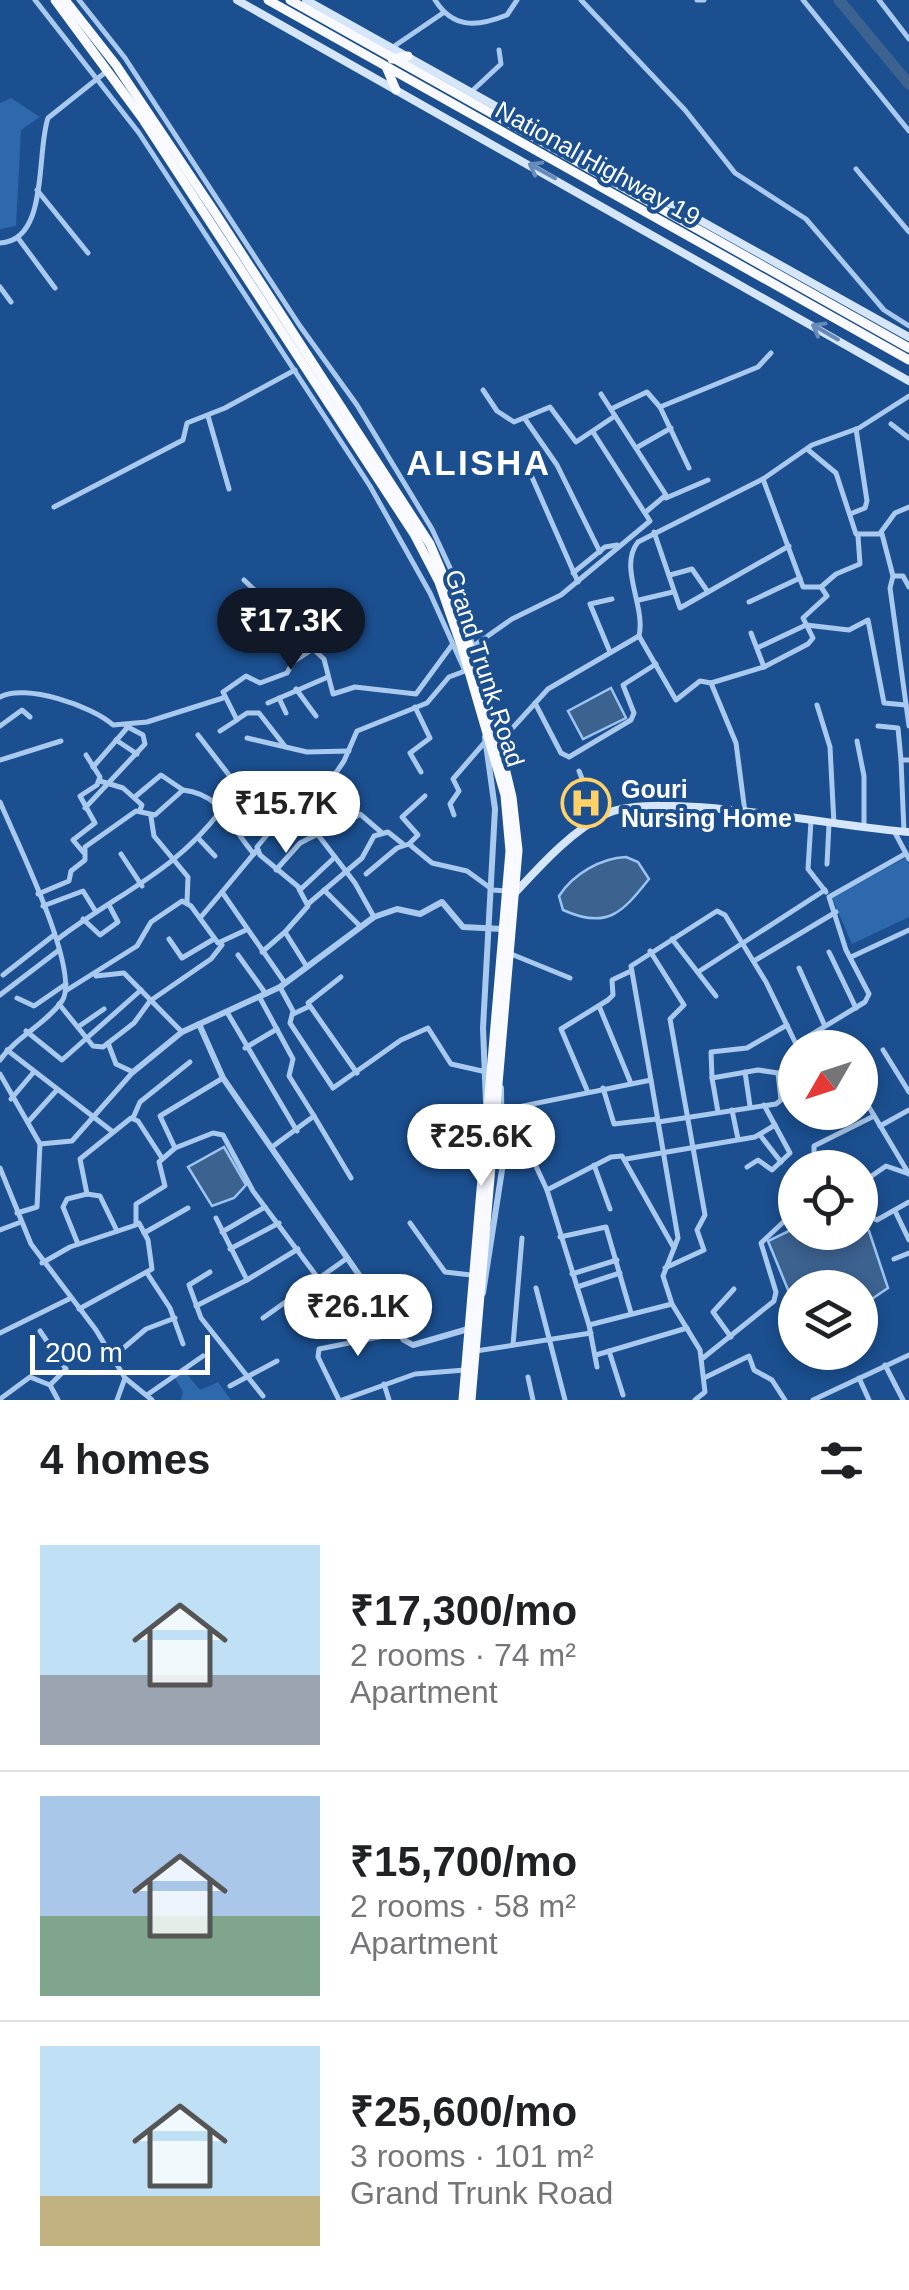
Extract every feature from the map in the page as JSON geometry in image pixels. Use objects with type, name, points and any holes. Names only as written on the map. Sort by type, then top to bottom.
[{"type":"highway","name":"Grand Trunk Road","points":[[55,0],[112,68],[394,498],[439,582],[518,824],[501,929],[465,1370],[467,1400]]},
{"type":"highway","name":"Grand Trunk Road","points":[[65,0],[398,489],[445,575],[472,651],[492,744]]},
{"type":"highway","name":"National Highway 19","points":[[268,0],[390,58],[909,360]]},
{"type":"highway","points":[[290,0],[909,348]]},
{"type":"highway","points":[[390,58],[408,56]]},
{"type":"highway","points":[[390,58],[396,90]]},
{"type":"highway","name":"Grand Trunk Road","points":[[467,1400],[508,953],[501,929]]},
{"type":"main road","points":[[237,0],[909,381]]},
{"type":"main road","points":[[306,0],[390,58]]},
{"type":"main road","points":[[408,56],[909,336]]},
{"type":"main road","points":[[510,892],[598,819],[646,806],[902,832]]},
{"type":"street","points":[[35,0],[98,78],[295,370],[404,544],[473,687]]},
{"type":"street","points":[[79,0],[125,58],[300,326],[357,404],[432,528],[461,595],[472,651],[578,583],[616,545]]},
{"type":"street","points":[[435,0],[443,13],[456,22],[474,24],[507,15],[516,0]]},
{"type":"street","points":[[581,0],[678,102],[735,173],[806,219],[884,310],[909,326]]},
{"type":"street","points":[[803,0],[909,131]]},
{"type":"street","points":[[879,0],[909,39]]},
{"type":"street","points":[[390,58],[443,13]]},
{"type":"street","points":[[472,92],[501,64],[499,50]]},
{"type":"street","points":[[0,243],[18,238],[30,224],[48,118],[125,58]]},
{"type":"street","points":[[856,168],[909,232]]},
{"type":"street","points":[[37,190],[88,252]]},
{"type":"street","points":[[18,238],[56,288]]},
{"type":"street","points":[[0,287],[11,302]]},
{"type":"street","points":[[660,406],[758,367],[770,353]]},
{"type":"street","points":[[54,507],[184,440],[186,424],[295,370]]},
{"type":"street","points":[[483,390],[497,411],[507,413],[514,422],[550,407],[574,441],[593,432],[644,391],[660,406],[689,468]]},
{"type":"street","points":[[602,394],[666,498]]},
{"type":"street","points":[[821,587],[827,596],[804,616],[812,641],[764,667],[711,683],[700,681],[676,700],[638,636],[639,600],[630,556],[638,542],[654,532],[763,479],[807,449],[856,429],[909,396]]},
{"type":"street","points":[[208,416],[230,489]]},
{"type":"street","points":[[525,419],[557,465],[600,552]]},
{"type":"street","points":[[891,424],[909,438]]},
{"type":"street","points":[[636,448],[671,428]]},
{"type":"street","points":[[850,514],[865,508],[867,502],[856,429]]},
{"type":"street","points":[[573,573],[650,522],[647,511],[626,489],[593,432]]},
{"type":"street","points":[[763,479],[806,590],[821,587],[836,574],[860,564],[858,536],[836,474],[807,449]]},
{"type":"street","points":[[531,476],[578,583]]},
{"type":"street","points":[[647,511],[708,480]]},
{"type":"street","points":[[858,536],[880,532],[894,513],[909,508]]},
{"type":"street","points":[[654,532],[680,608],[789,546]]},
{"type":"street","points":[[880,532],[894,576],[890,588],[906,680],[909,726]]},
{"type":"street","points":[[670,575],[692,569],[708,592]]},
{"type":"street","points":[[894,576],[907,577],[909,587]]},
{"type":"street","points":[[749,602],[800,578]]},
{"type":"street","points":[[244,580],[266,601],[301,656]]},
{"type":"street","points":[[639,600],[672,592]]},
{"type":"street","points":[[610,652],[590,604],[612,599]]},
{"type":"street","points":[[757,648],[806,625],[849,630],[870,621],[884,703],[907,702]]},
{"type":"street","points":[[237,720],[223,692],[242,677],[257,684],[287,673],[301,656],[316,650],[326,641],[311,622]]},
{"type":"street","points":[[751,634],[764,667]]},
{"type":"street","points":[[454,815],[450,804],[458,791],[453,779],[548,689],[638,636]]},
{"type":"street","points":[[316,650],[333,694],[355,686],[416,694],[452,646]]},
{"type":"street","points":[[900,656],[909,654]]},
{"type":"street","points":[[535,703],[561,753],[569,757],[631,720],[634,713],[623,685],[656,664]]},
{"type":"street","points":[[305,818],[349,751],[357,731],[431,700],[453,673],[465,671]]},
{"type":"street","points":[[268,704],[328,677]]},
{"type":"street","points":[[711,683],[736,743],[745,814]]},
{"type":"street","points":[[296,690],[316,716]]},
{"type":"street","points":[[0,698],[22,692],[90,708],[113,725],[125,726],[223,698]]},
{"type":"street","points":[[278,698],[286,713]]},
{"type":"street","points":[[817,705],[830,747],[832,824],[827,864]]},
{"type":"street","points":[[415,706],[430,738],[410,753],[421,772]]},
{"type":"street","points":[[0,726],[22,710],[30,717]]},
{"type":"street","points":[[220,731],[247,713],[259,713],[286,748]]},
{"type":"street","points":[[93,766],[125,726]]},
{"type":"street","points":[[85,808],[138,754],[146,740],[125,726]]},
{"type":"street","points":[[698,972],[740,942],[827,894],[907,857],[902,832],[898,728],[878,726]]},
{"type":"street","points":[[198,735],[250,799]]},
{"type":"street","points":[[247,738],[318,754],[349,751]]},
{"type":"street","points":[[116,740],[138,754]]},
{"type":"street","points":[[0,760],[62,741]]},
{"type":"street","points":[[857,741],[864,776],[864,828]]},
{"type":"street","points":[[486,1104],[482,1070],[501,929],[493,890],[492,744]]},
{"type":"street","points":[[86,755],[99,781]]},
{"type":"street","points":[[900,760],[909,760]]},
{"type":"street","points":[[580,770],[598,819]]},
{"type":"street","points":[[136,796],[161,775],[183,790],[204,796],[238,827],[242,842],[299,889],[308,904]]},
{"type":"street","points":[[83,852],[142,805],[136,796],[99,781]]},
{"type":"street","points":[[38,894],[70,881],[71,870],[85,860],[73,840],[95,822],[80,796],[99,781]]},
{"type":"street","points":[[151,817],[183,790]]},
{"type":"street","points":[[250,799],[268,795],[305,818],[346,871],[374,916]]},
{"type":"street","points":[[366,874],[418,835],[402,816],[424,796]]},
{"type":"street","points":[[318,798],[339,827],[360,814],[426,860],[467,872],[493,890],[510,892]]},
{"type":"street","points":[[238,827],[250,799]]},
{"type":"street","points":[[0,802],[56,937],[66,987],[60,1004],[3,1054],[113,1132]]},
{"type":"street","points":[[200,918],[290,807]]},
{"type":"street","points":[[13,984],[2,974],[83,919],[142,886],[198,838],[222,809]]},
{"type":"street","points":[[140,810],[151,817],[154,836],[188,877],[187,902],[222,944]]},
{"type":"street","points":[[811,821],[808,868],[836,912],[851,958],[870,997],[817,1030]]},
{"type":"street","points":[[262,952],[381,832]]},
{"type":"street","points":[[276,870],[300,843],[316,835]]},
{"type":"street","points":[[198,838],[215,856]]},
{"type":"street","points":[[121,854],[142,886]]},
{"type":"street","points":[[299,889],[334,857]]},
{"type":"street","points":[[323,890],[360,926]]},
{"type":"street","points":[[43,906],[82,891],[96,912]]},
{"type":"street","points":[[222,892],[282,985],[292,1014],[290,1023],[331,1088],[401,1040],[428,1028],[450,1064],[482,1070]]},
{"type":"street","points":[[17,998],[34,1006],[92,976],[138,946],[159,914],[187,902]]},
{"type":"street","points":[[40,1144],[66,1145],[133,1072],[182,1032],[282,985],[374,916],[397,909],[420,914],[442,902],[463,928],[501,929]]},
{"type":"street","points":[[83,919],[100,934],[118,922],[109,905]]},
{"type":"street","points":[[696,1400],[705,1392],[703,1358],[672,1304],[665,1268],[678,1238],[631,971],[634,962],[717,911],[725,915],[754,962],[789,1030]]},
{"type":"street","points":[[754,962],[836,912]]},
{"type":"street","points":[[60,1004],[98,1048],[134,1022],[150,1001],[211,959],[222,944],[246,930]]},
{"type":"street","points":[[851,958],[909,930]]},
{"type":"street","points":[[286,932],[307,966]]},
{"type":"street","points":[[169,939],[182,958],[214,939]]},
{"type":"street","points":[[672,939],[716,996]]},
{"type":"street","points":[[0,995],[59,950]]},
{"type":"street","points":[[650,952],[684,1004],[670,1018],[706,1215],[697,1230],[705,1248],[665,1268]]},
{"type":"street","points":[[828,952],[856,1008]]},
{"type":"street","points":[[508,953],[570,978]]},
{"type":"street","points":[[238,955],[293,1059],[289,1076],[351,1178]]},
{"type":"street","points":[[799,968],[824,1024]]},
{"type":"street","points":[[587,1090],[561,1029],[613,996],[612,980],[631,971]]},
{"type":"street","points":[[92,976],[124,973],[182,1032]]},
{"type":"street","points":[[292,1014],[341,977]]},
{"type":"street","points":[[26,1031],[62,1060],[140,990]]},
{"type":"street","points":[[306,1004],[356,1073]]},
{"type":"street","points":[[599,1006],[630,1082]]},
{"type":"street","points":[[78,1027],[104,1009]]},
{"type":"street","points":[[227,1012],[297,1131]]},
{"type":"street","points":[[199,1024],[223,1078],[399,1333],[413,1345],[468,1329]]},
{"type":"street","points":[[718,1112],[711,1052],[747,1048],[787,1026]]},
{"type":"street","points":[[245,1048],[277,1030]]},
{"type":"street","points":[[108,1043],[116,1064],[133,1072]]},
{"type":"street","points":[[883,1050],[909,1092]]},
{"type":"street","points":[[86,1194],[80,1159],[133,1118],[140,1102],[190,1062]]},
{"type":"street","points":[[712,1078],[745,1072],[778,1073]]},
{"type":"street","points":[[745,1072],[750,1106]]},
{"type":"street","points":[[11,1099],[33,1073]]},
{"type":"street","points":[[0,1074],[40,1144],[37,1207],[17,1213]]},
{"type":"street","points":[[478,1303],[490,1264],[503,1164],[503,1110],[498,1077]]},
{"type":"street","points":[[175,1148],[160,1116],[223,1078]]},
{"type":"street","points":[[503,1110],[651,1080]]},
{"type":"street","points":[[603,1087],[614,1124],[688,1118],[778,1101]]},
{"type":"street","points":[[28,1123],[56,1091]]},
{"type":"street","points":[[764,1105],[790,1150]]},
{"type":"street","points":[[732,1110],[738,1138]]},
{"type":"street","points":[[880,1126],[909,1110]]},
{"type":"street","points":[[269,1149],[314,1116]]},
{"type":"street","points":[[78,1310],[148,1273],[152,1264],[136,1204],[165,1186],[162,1158],[133,1118]]},
{"type":"street","points":[[878,1123],[909,1174],[886,1166],[878,1172]]},
{"type":"street","points":[[626,1159],[760,1136],[774,1125]]},
{"type":"street","points":[[812,1150],[847,1130]]},
{"type":"street","points":[[162,1158],[175,1148],[218,1132],[318,1278]]},
{"type":"street","points":[[760,1136],[778,1158]]},
{"type":"street","points":[[547,1190],[618,1154],[626,1159],[674,1248]]},
{"type":"street","points":[[748,1167],[758,1160],[772,1170],[778,1165]]},
{"type":"street","points":[[503,1164],[534,1162],[547,1190],[590,1329],[597,1367]]},
{"type":"street","points":[[594,1165],[610,1209]]},
{"type":"street","points":[[0,1168],[42,1262],[126,1378],[149,1397],[203,1356]]},
{"type":"street","points":[[78,1244],[63,1202],[86,1194],[104,1201],[117,1232]]},
{"type":"street","points":[[878,1220],[909,1202]]},
{"type":"street","points":[[222,1232],[266,1207]]},
{"type":"street","points":[[144,1233],[188,1208]]},
{"type":"street","points":[[894,1211],[909,1240]]},
{"type":"street","points":[[216,1218],[246,1280]]},
{"type":"street","points":[[0,1230],[21,1222]]},
{"type":"street","points":[[42,1262],[138,1222]]},
{"type":"street","points":[[230,1249],[279,1223]]},
{"type":"street","points":[[410,1223],[445,1272],[472,1275]]},
{"type":"street","points":[[560,1237],[604,1225],[631,1313]]},
{"type":"street","points":[[703,1358],[774,1301],[776,1292],[761,1242],[778,1226]]},
{"type":"street","points":[[512,1345],[522,1238]]},
{"type":"street","points":[[196,1306],[298,1249]]},
{"type":"street","points":[[894,1260],[909,1253]]},
{"type":"street","points":[[263,1318],[346,1258]]},
{"type":"street","points":[[572,1274],[617,1260]]},
{"type":"street","points":[[210,1272],[188,1285],[196,1306],[262,1396]]},
{"type":"street","points":[[148,1273],[175,1318],[182,1344]]},
{"type":"street","points":[[577,1288],[620,1273]]},
{"type":"street","points":[[536,1288],[546,1341],[565,1400]]},
{"type":"street","points":[[731,1336],[712,1312],[734,1289]]},
{"type":"street","points":[[0,1333],[70,1299]]},
{"type":"street","points":[[474,1351],[546,1341],[672,1304]]},
{"type":"street","points":[[113,1357],[146,1330],[175,1318]]},
{"type":"street","points":[[596,1355],[687,1328]]},
{"type":"street","points":[[40,1331],[66,1369],[50,1386]]},
{"type":"street","points":[[399,1333],[319,1349],[318,1357],[339,1400],[432,1371],[465,1370]]},
{"type":"street","points":[[609,1351],[623,1395]]},
{"type":"street","points":[[813,1400],[909,1355]]},
{"type":"street","points":[[704,1378],[749,1356],[754,1370],[772,1380],[784,1400]]},
{"type":"street","points":[[230,1386],[277,1361]]},
{"type":"street","points":[[885,1365],[903,1400]]},
{"type":"street","points":[[0,1399],[30,1377],[50,1386],[58,1400]]},
{"type":"street","points":[[528,1377],[533,1400]]},
{"type":"street","points":[[117,1400],[126,1378]]},
{"type":"street","points":[[859,1378],[869,1400]]},
{"type":"street","points":[[384,1384],[389,1400]]},
{"type":"shaded area","points":[[11,98],[40,117],[21,130],[16,226],[0,229],[0,103]]},
{"type":"shaded area","points":[[611,688],[626,718],[583,739],[568,711]]},
{"type":"shaded area","points":[[626,857],[638,862],[649,879],[622,909],[602,918],[563,910],[559,896],[580,874],[598,864]]},
{"type":"shaded area","points":[[905,858],[909,864],[909,917],[852,944],[832,898]]},
{"type":"shaded area","points":[[224,1147],[246,1185],[234,1198],[212,1206],[188,1167]]},
{"type":"shaded area","points":[[778,1236],[778,1250],[875,1250],[888,1288],[878,1295],[878,1270],[780,1270],[768,1241]]},
{"type":"shaded area","points":[[185,1372],[200,1390],[218,1382],[231,1400],[181,1400],[183,1392],[175,1378]]},
{"type":"waterway","points":[[839,0],[909,84]]},
{"type":"place","name":"Gouri Nursing Home","points":[[586,803]]},
{"type":"district","name":"ALISHA","points":[[479,463]]}]
